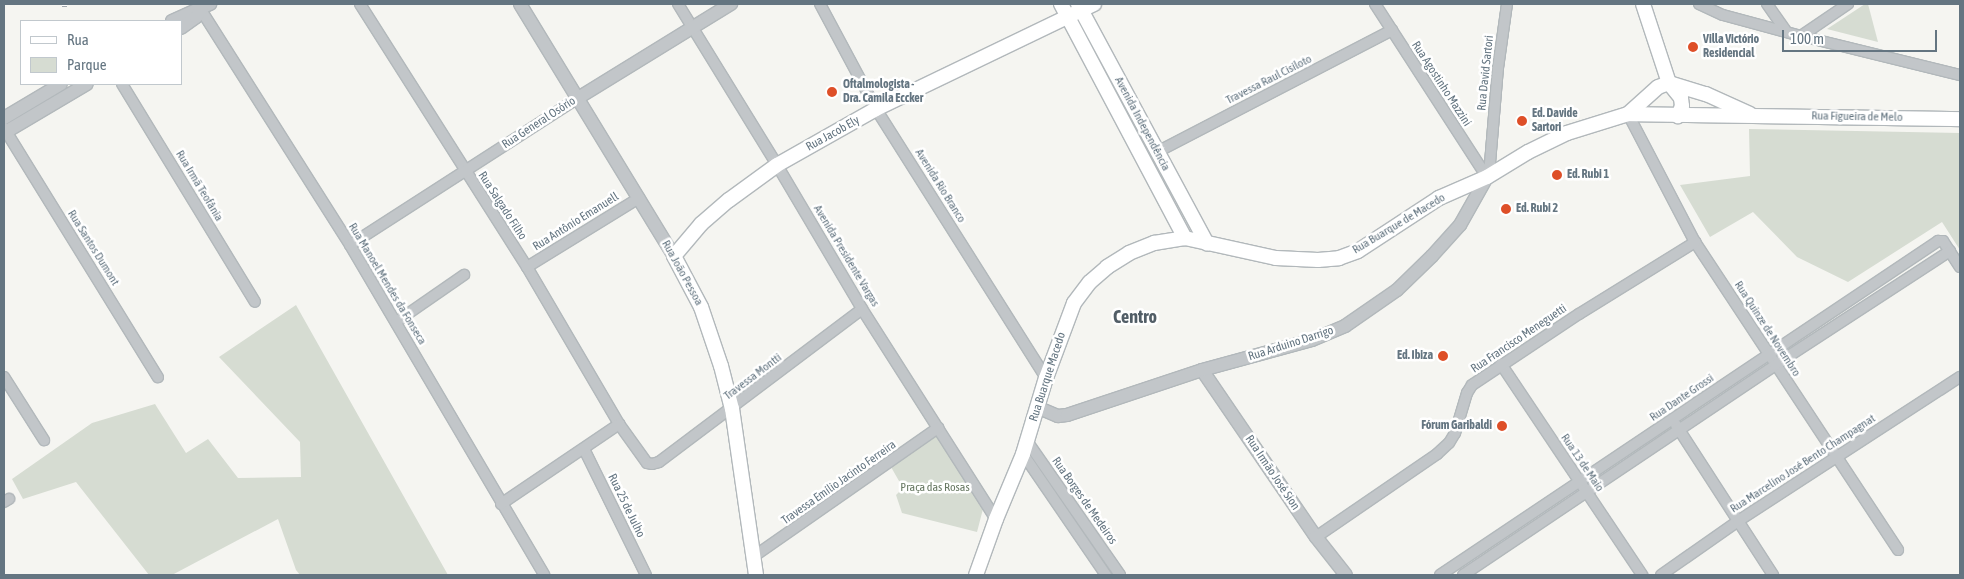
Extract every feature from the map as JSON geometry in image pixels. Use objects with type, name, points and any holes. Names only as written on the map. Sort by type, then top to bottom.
[{"type":"main road","name":"Avenida Independência","points":[[1061,4],[1185,238]]},
{"type":"main road","points":[[1643,4],[1669,83],[1681,98],[1682,106],[1672,116],[1662,108],[1659,95],[1669,83]]},
{"type":"main road","name":"Rua Jacob Ely","points":[[674,256],[701,224],[729,200],[777,165],[876,109],[1069,17],[1085,6]]},
{"type":"main road","name":"Avenida Independência","points":[[1085,6],[1157,152],[1207,244]]},
{"type":"main road","name":"Rua Buarque de Macedo","points":[[1628,114],[1658,87],[1669,83]]},
{"type":"main road","name":"Rua Figueira de Melo","points":[[1669,83],[1706,94],[1754,116]]},
{"type":"main road","name":"Rua Buarque de Macedo","points":[[1185,238],[1276,258],[1318,260],[1339,258],[1358,251],[1439,198],[1488,176],[1528,152],[1567,134],[1628,114],[1672,116]]},
{"type":"main road","name":"Rua Figueira de Melo","points":[[1672,116],[1960,119]]},
{"type":"main road","name":"Rua Buarque Macedo","points":[[976,575],[1025,448],[1039,408],[1046,378],[1074,303],[1090,282],[1129,253],[1154,244],[1185,238]]},
{"type":"main road","name":"Rua João Pessoa","points":[[674,256],[712,334],[732,409],[756,575]]},
{"type":"street","name":"Rua Salgado Filho","points":[[360,4],[464,171],[527,267],[619,424],[647,463],[659,462]]},
{"type":"street","name":"Rua João Pessoa","points":[[520,4],[674,256]]},
{"type":"street","name":"Avenida Presidente Vargas","points":[[678,4],[777,165],[862,310],[996,519]]},
{"type":"street","name":"Rua General Osório","points":[[350,245],[578,98],[731,4]]},
{"type":"street","name":"Avenida Rio Branco","points":[[820,4],[876,109],[1046,378]]},
{"type":"street","name":"Rua Agostinho Mazzini","points":[[1375,4],[1488,176]]},
{"type":"street","name":"Rua David Sartori","points":[[1488,176],[1498,68],[1507,4]]},
{"type":"street","points":[[1699,4],[1723,15],[1960,75]]},
{"type":"street","points":[[1767,4],[1785,30]]},
{"type":"street","points":[[1801,36],[1848,4]]},
{"type":"street","points":[[186,21],[205,7]]},
{"type":"street","name":"Rua Manoel Mendes da Fonseca","points":[[205,7],[396,322],[544,575]]},
{"type":"street","name":"Travessa Raul Cisiloto","points":[[1157,152],[1392,30]]},
{"type":"street","points":[[4,118],[59,85]]},
{"type":"street","points":[[5,131],[85,85]]},
{"type":"street","name":"Rua Irmã Teofânia","points":[[123,85],[255,302]]},
{"type":"street","name":"Rua Quinze de Novembro","points":[[1628,114],[1695,242],[1898,550]]},
{"type":"street","name":"Rua Santos Dumont","points":[[5,131],[158,377]]},
{"type":"street","name":"Rua Arduino Darrigo","points":[[1039,408],[1058,416],[1067,415],[1202,370],[1286,348],[1345,326],[1397,290],[1432,256],[1460,225],[1488,176]]},
{"type":"street","name":"Rua Antônio Emanuell","points":[[527,267],[639,198]]},
{"type":"street","name":"Rua Dante Grossi","points":[[1440,575],[1938,241],[1943,241],[1950,251],[1775,365],[1462,575]]},
{"type":"street","name":"Rua Francisco Meneguetti","points":[[1316,537],[1437,454],[1449,443],[1455,433],[1467,393],[1472,385],[1501,364],[1695,242]]},
{"type":"street","points":[[1950,251],[1960,267]]},
{"type":"street","points":[[396,322],[464,275]]},
{"type":"street","name":"Travessa Montti","points":[[659,462],[862,310]]},
{"type":"street","name":"Rua 13 de Maio","points":[[1501,364],[1642,575]]},
{"type":"street","name":"Rua Irmão José Sion","points":[[1202,370],[1316,537],[1346,575]]},
{"type":"street","name":"Rua Marcelino José Bento Champagnat","points":[[1661,575],[1738,521],[1960,376]]},
{"type":"street","points":[[4,377],[44,440]]},
{"type":"street","points":[[1672,419],[1774,575]]},
{"type":"street","points":[[501,504],[619,424]]},
{"type":"street","name":"Travessa Emílio Jacinto Ferreira","points":[[753,557],[938,428]]},
{"type":"street","name":"Rua 25 de Julho","points":[[584,448],[646,575]]},
{"type":"street","name":"Rua Borges de Medeiros","points":[[1025,448],[1106,575]]},
{"type":"street","name":"Rua Borges de Medeiros","points":[[1025,448],[1120,575]]},
{"type":"street","points":[[1520,521],[1528,531]]},
{"type":"green space","points":[[1865,4],[1868,4],[1878,42],[1827,29]]},
{"type":"green space","points":[[1749,129],[1960,133],[1960,250],[1942,222],[1848,282],[1797,257],[1753,212],[1710,237],[1680,185],[1750,176]]},
{"type":"green space","points":[[296,305],[448,575],[300,575],[296,570],[278,519],[172,575],[149,575],[76,482],[23,499],[12,479],[92,423],[155,404],[186,453],[208,439],[238,478],[301,477],[300,442],[219,357]]},
{"type":"green space","name":"Praça das Rosas","points":[[938,434],[983,509],[977,532],[902,513],[896,495],[903,488],[891,467]]},
{"type":"railway","points":[[62,4],[67,4]]},
{"type":"place","name":"Villa Victório Residencial","points":[[1693,47]]},
{"type":"place","name":"Oftalmologista - Dra. Camila Eccker","points":[[832,92]]},
{"type":"place","name":"Ed. Davide Sartori","points":[[1522,121]]},
{"type":"place","name":"Ed. Rubi 1","points":[[1557,175]]},
{"type":"place","name":"Ed. Rubi 2","points":[[1506,209]]},
{"type":"place","name":"Ed. Ibiza","points":[[1443,356]]},
{"type":"place","name":"Fórum Garibaldi","points":[[1502,426]]},
{"type":"district","name":"Centro","points":[[1135,317]]}]
